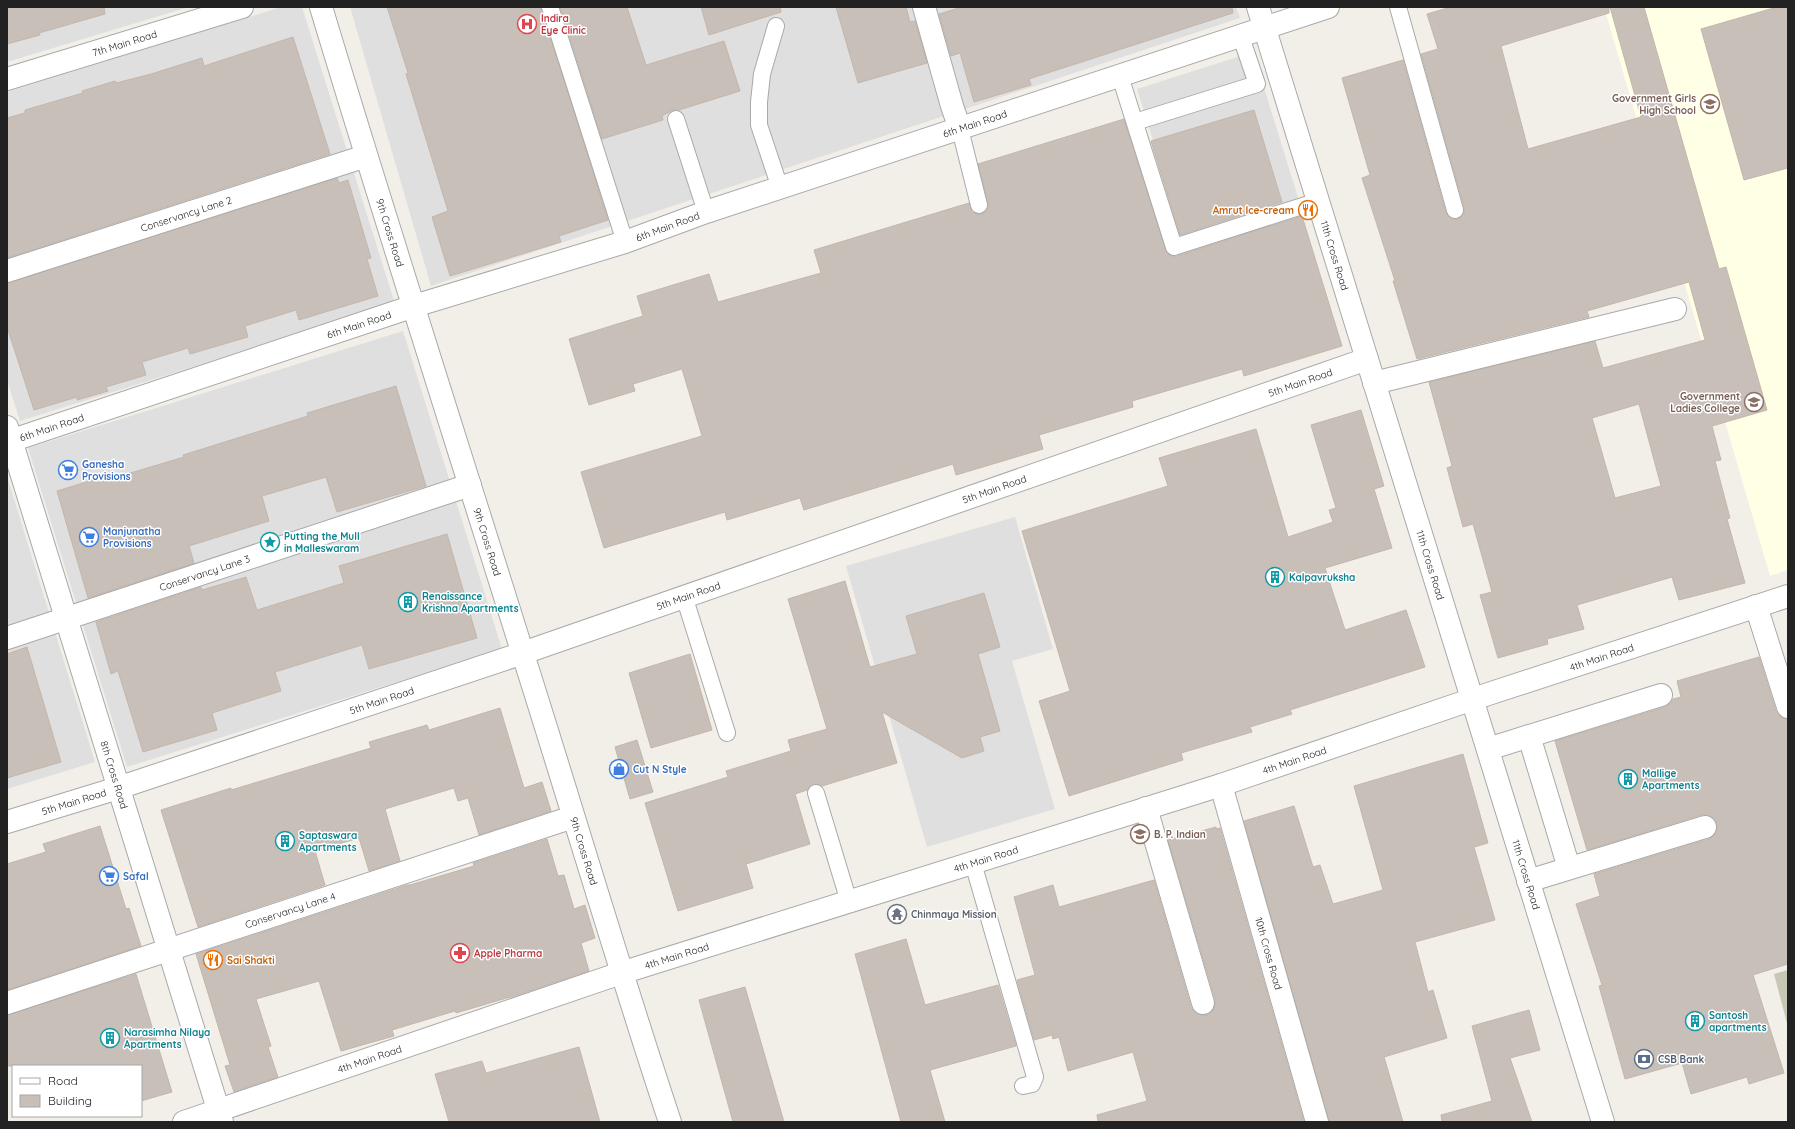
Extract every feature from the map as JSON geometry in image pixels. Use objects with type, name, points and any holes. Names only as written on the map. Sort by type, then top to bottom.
[{"type":"street","name":"7th Main Road","points":[[7,79],[242,7]]},
{"type":"street","name":"9th Cross Road","points":[[321,7],[366,156],[523,652],[621,973],[670,1122]]},
{"type":"street","points":[[924,7],[960,129]]},
{"type":"street","name":"11th Cross Road","points":[[1258,7],[1603,1122]]},
{"type":"street","name":"6th Main Road","points":[[8,436],[414,306],[625,242],[706,212],[1241,37],[1328,7]]},
{"type":"street","name":"Conservancy Lane 2","points":[[7,271],[366,156]]},
{"type":"street","points":[[1374,383],[1675,309]]},
{"type":"street","name":"5th Main Road","points":[[7,822],[118,788],[523,652],[1367,359]]},
{"type":"street","name":"8th Cross Road","points":[[8,436],[220,1116]]},
{"type":"street","name":"Conservancy Lane 3","points":[[7,638],[470,485]]},
{"type":"street","name":"4th Main Road","points":[[184,1122],[220,1116],[621,973],[1221,785],[1473,699],[1788,596]]},
{"type":"street","points":[[1756,606],[1788,707]]},
{"type":"street","points":[[1488,749],[1661,695]]},
{"type":"street","points":[[1529,736],[1569,868]]},
{"type":"street","name":"10th Cross Road","points":[[1221,785],[1317,1122]]},
{"type":"street","points":[[1146,808],[1203,1004]]},
{"type":"street","name":"Conservancy Lane 4","points":[[7,1004],[168,949],[573,817]]},
{"type":"street","points":[[1528,881],[1705,827]]},
{"type":"lane","points":[[550,7],[625,242]]},
{"type":"lane","points":[[1398,7],[1456,210]]},
{"type":"lane","points":[[776,26],[762,74],[759,102],[759,125],[780,188]]},
{"type":"lane","points":[[1135,122],[1257,84],[1241,37]]},
{"type":"lane","points":[[1120,76],[1174,247],[1318,201]]},
{"type":"lane","points":[[676,119],[706,212]]},
{"type":"lane","points":[[960,129],[979,205]]},
{"type":"lane","points":[[684,596],[727,733]]},
{"type":"lane","points":[[816,793],[849,902]]},
{"type":"lane","points":[[973,863],[1036,1077],[1032,1084],[1023,1086]]},
{"type":"shaded area","points":[[7,7],[189,7],[7,62]]},
{"type":"shaded area","points":[[281,7],[302,7],[395,304],[20,421],[7,380],[7,92]]},
{"type":"shaded area","points":[[350,7],[1236,7],[1240,18],[431,286]]},
{"type":"shaded area","points":[[1604,7],[1788,7],[1788,570],[1770,576]]},
{"type":"shaded area","points":[[1253,52],[1300,204],[1184,239],[1137,89]]},
{"type":"shaded area","points":[[403,331],[502,649],[127,767],[28,448]]},
{"type":"shaded area","points":[[7,476],[95,762],[7,789]]},
{"type":"shaded area","points":[[1015,517],[1053,649],[1012,661],[1055,809],[927,847],[846,566]]},
{"type":"shaded area","points":[[1788,970],[1788,1027],[1774,974]]},
{"type":"building","points":[[7,7],[104,7],[105,14],[7,44]]},
{"type":"building","points":[[387,7],[541,7],[608,220],[559,236],[561,242],[450,276],[432,217],[448,211],[406,74],[408,73]]},
{"type":"building","points":[[560,7],[627,7],[646,65],[724,41],[740,91],[679,110],[673,110],[662,116],[663,120],[602,139]]},
{"type":"building","points":[[701,7],[780,7],[781,12],[709,35]]},
{"type":"building","points":[[836,7],[906,7],[910,22],[915,21],[927,63],[858,83]]},
{"type":"building","points":[[962,7],[1232,7],[1233,13],[1029,79],[1031,85],[974,102],[960,53],[951,56],[939,14]]},
{"type":"building","points":[[1451,7],[1609,7],[1609,13],[1501,46],[1528,149],[1641,117],[1610,7],[1644,7],[1719,269],[1726,267],[1767,410],[1712,426],[1721,460],[1715,461],[1730,518],[1727,519],[1745,583],[1679,600],[1672,577],[1577,605],[1584,629],[1547,639],[1548,644],[1498,658],[1480,595],[1492,592],[1473,524],[1463,527],[1447,468],[1452,466],[1429,382],[1595,341],[1603,368],[1705,340],[1689,282],[1587,311],[1589,317],[1417,359],[1393,281],[1395,281],[1362,178],[1370,175],[1342,78],[1403,60],[1446,213],[1452,219],[1461,217],[1464,213],[1464,207],[1421,54],[1438,49],[1427,14]],"holes":[[[1639,404],[1661,486],[1615,498],[1592,418]]]},
{"type":"building","points":[[1777,7],[1788,7],[1788,168],[1744,180],[1701,29]]},
{"type":"building","points":[[293,37],[330,154],[7,258],[7,118],[25,113],[25,110],[83,93],[82,91],[115,81],[116,83],[151,74],[202,58],[204,66]]},
{"type":"building","points":[[1254,110],[1282,202],[1180,235],[1151,141]]},
{"type":"building","points":[[1124,119],[1167,254],[1177,256],[1302,216],[1342,346],[1244,376],[1242,369],[1132,401],[1133,407],[1039,435],[1043,449],[956,475],[953,464],[804,510],[800,498],[727,520],[725,512],[604,548],[581,472],[702,436],[682,369],[633,384],[635,391],[589,405],[569,339],[643,316],[637,296],[709,274],[718,302],[821,273],[814,250],[969,203],[972,212],[982,214],[988,208],[988,203],[978,164]]},
{"type":"building","points":[[337,178],[339,183],[348,180],[371,258],[367,259],[378,296],[299,320],[296,310],[245,326],[248,337],[190,354],[188,348],[142,362],[146,375],[106,387],[108,391],[77,400],[77,397],[34,410],[7,327],[7,283]]},
{"type":"building","points":[[396,386],[426,486],[337,512],[326,477],[262,496],[269,521],[189,546],[194,563],[88,598],[57,491],[96,479],[97,483],[184,457],[183,455],[308,416],[307,413]]},
{"type":"building","points":[[1361,410],[1384,486],[1374,489],[1392,548],[1325,568],[1345,630],[1406,610],[1425,667],[1290,710],[1292,714],[1250,727],[1252,732],[1181,753],[1183,760],[1069,796],[1039,701],[1070,691],[1022,531],[1168,486],[1159,458],[1256,429],[1288,537],[1333,522],[1329,510],[1336,508],[1311,425]]},
{"type":"building","points":[[447,534],[477,638],[369,669],[362,645],[275,672],[281,691],[212,713],[217,730],[143,752],[118,671],[111,674],[96,622],[201,587],[202,590],[246,577],[257,610],[344,583],[339,566]]},
{"type":"building","points":[[845,581],[870,667],[917,654],[906,616],[984,593],[1000,647],[978,654],[1000,731],[980,737],[984,751],[962,758],[882,712],[897,763],[822,786],[814,784],[807,790],[795,794],[810,844],[746,864],[753,888],[678,911],[645,803],[728,777],[726,771],[791,751],[788,740],[827,729],[788,599]]},
{"type":"building","points":[[27,647],[61,762],[7,778],[7,654]]},
{"type":"building","points":[[690,654],[712,730],[651,748],[629,673]]},
{"type":"building","points":[[1759,657],[1776,711],[1780,716],[1788,719],[1788,964],[1753,975],[1784,1073],[1749,1084],[1747,1077],[1691,1094],[1682,1063],[1625,1079],[1599,986],[1602,985],[1576,904],[1600,896],[1594,874],[1709,839],[1714,835],[1717,829],[1717,824],[1713,818],[1707,815],[1701,815],[1587,850],[1555,741],[1665,707],[1670,704],[1673,699],[1681,697],[1677,681]]},
{"type":"building","points":[[500,708],[524,788],[542,782],[551,811],[479,835],[468,798],[458,801],[454,788],[385,809],[400,861],[369,871],[359,838],[315,851],[325,885],[198,927],[161,810],[231,788],[231,790],[371,748],[369,742],[427,725],[429,730]]},
{"type":"building","points":[[637,740],[653,792],[630,799],[615,747]]},
{"type":"building","points":[[1463,754],[1488,843],[1474,847],[1495,920],[1415,942],[1428,992],[1433,990],[1447,1038],[1384,1057],[1403,1122],[1329,1122],[1244,821],[1294,806],[1313,867],[1320,865],[1333,904],[1383,890],[1354,786]]},
{"type":"building","points":[[100,826],[126,909],[129,908],[141,946],[7,990],[7,864],[46,852],[43,844]]},
{"type":"building","points":[[1216,827],[1216,829],[1220,828],[1304,1122],[1098,1122],[1097,1115],[1147,1101],[1133,1052],[1068,1071],[1059,1037],[1053,1039],[1052,1035],[1034,1040],[1017,980],[1035,975],[1014,897],[1053,885],[1059,907],[1154,880],[1191,1007],[1194,1012],[1200,1015],[1207,1015],[1215,1006],[1215,999],[1168,840]]},
{"type":"building","points":[[547,839],[558,876],[564,875],[574,909],[585,905],[595,938],[581,943],[589,971],[517,995],[456,1013],[455,1011],[392,1030],[394,1036],[341,1051],[319,981],[256,999],[271,1046],[268,1047],[278,1077],[234,1092],[225,1066],[230,1065],[196,954],[407,885],[474,866],[473,863]]},
{"type":"building","points":[[906,939],[925,1005],[998,985],[1016,1046],[930,1070],[945,1122],[901,1122],[855,954]]},
{"type":"building","name":"Narasimha Nilaya Apartments","points":[[136,974],[172,1092],[142,1101],[142,1065],[7,1066],[7,1015]]},
{"type":"building","points":[[745,987],[784,1122],[733,1122],[699,1000]]},
{"type":"building","points":[[1529,1010],[1540,1050],[1510,1058],[1532,1122],[1442,1122],[1441,1115],[1492,1101],[1472,1026]]},
{"type":"building","points":[[579,1047],[600,1122],[449,1122],[435,1074],[482,1061],[486,1073]]},
{"type":"place","name":"Indira Eye Clinic","points":[[527,24]]},
{"type":"place","name":"Government Girls High School","points":[[1710,104]]},
{"type":"place","name":"Amrut Ice-cream","points":[[1308,210]]},
{"type":"place","name":"Government Ladies College","points":[[1754,402]]},
{"type":"place","name":"Ganesha Provisions","points":[[68,470]]},
{"type":"place","name":"Manjunatha Provisions","points":[[89,537]]},
{"type":"place","name":"Putting the Mull in Malleswaram","points":[[270,542]]},
{"type":"place","name":"Kalpavruksha","points":[[1275,577]]},
{"type":"place","name":"Renaissance Krishna Apartments","points":[[408,602]]},
{"type":"place","name":"Cut N Style","points":[[619,769]]},
{"type":"place","name":"Mallige Apartments","points":[[1628,779]]},
{"type":"place","name":"B. P. Indian","points":[[1140,834]]},
{"type":"place","name":"Saptaswara Apartments","points":[[285,841]]},
{"type":"place","name":"Safal","points":[[109,876]]},
{"type":"place","name":"Chinmaya Mission","points":[[897,914]]},
{"type":"place","name":"Apple Pharma","points":[[460,953]]},
{"type":"place","name":"Sai Shakti","points":[[213,960]]},
{"type":"place","name":"Santosh apartments","points":[[1695,1021]]},
{"type":"place","name":"Narasimha Nilaya Apartments","points":[[110,1038]]},
{"type":"place","name":"CSB Bank","points":[[1644,1059]]}]
